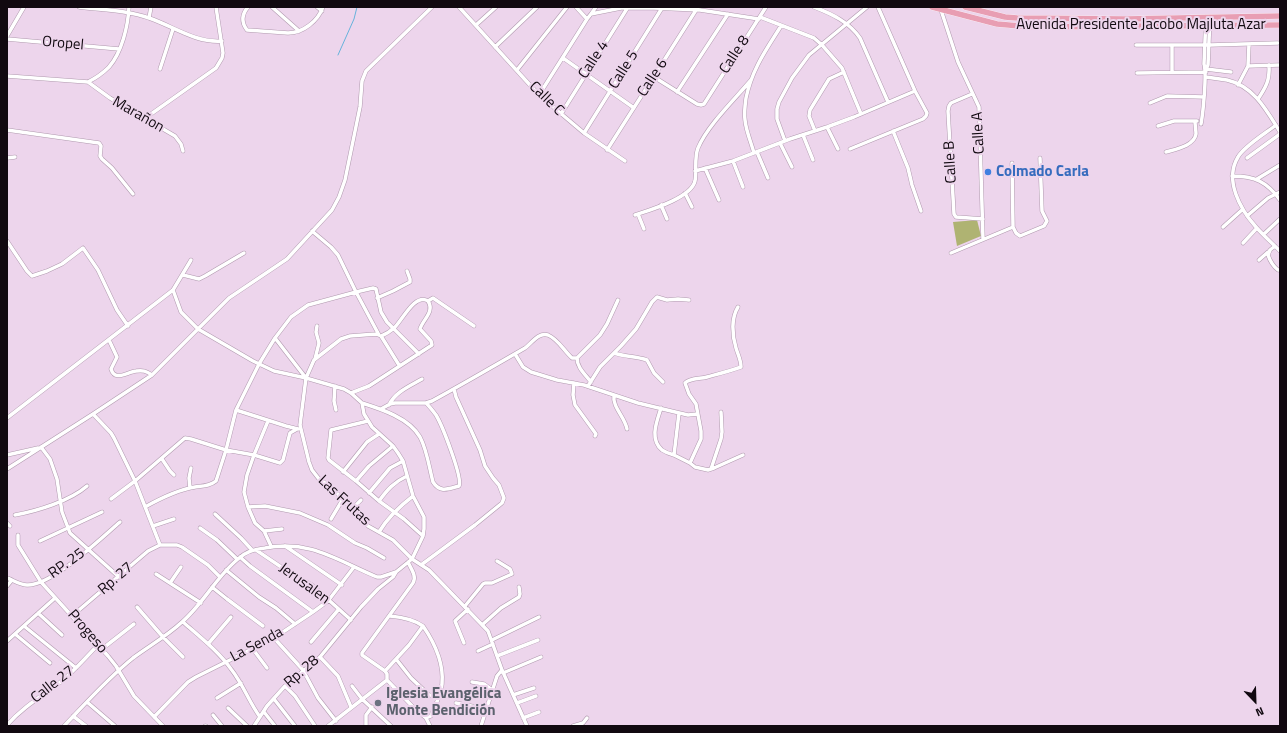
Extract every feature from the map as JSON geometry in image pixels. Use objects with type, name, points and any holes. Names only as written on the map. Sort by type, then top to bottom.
[{"type":"main road","name":"Avenida Presidente Jacobo Majluta Azar","points":[[932,7],[997,24],[1025,27],[1280,25]]},
{"type":"main road","name":"Avenida Presidente Jacobo Majluta Azar","points":[[965,7],[1005,17],[1017,18],[1280,16]]},
{"type":"street","points":[[7,37],[24,7]]},
{"type":"street","points":[[78,7],[129,13],[149,18],[194,37],[210,41],[222,40]]},
{"type":"street","points":[[7,76],[88,82],[110,66],[119,49],[127,24],[129,7]]},
{"type":"street","points":[[149,18],[151,7]]},
{"type":"street","points":[[144,119],[216,68],[222,58],[223,53],[216,7]]},
{"type":"street","points":[[248,7],[243,18],[243,23],[246,30],[288,33],[300,32],[315,20],[322,9],[317,7]]},
{"type":"street","points":[[272,7],[300,32]]},
{"type":"street","points":[[7,469],[152,375],[229,298],[287,260],[332,210],[339,197],[345,180],[360,107],[362,81],[366,71],[432,7]]},
{"type":"street","name":"Calle C","points":[[459,7],[539,95],[584,133],[625,162]]},
{"type":"street","points":[[476,25],[496,7]]},
{"type":"street","points":[[495,47],[537,7]]},
{"type":"street","points":[[517,70],[567,7]]},
{"type":"street","points":[[576,7],[587,19]]},
{"type":"street","points":[[539,95],[596,7]]},
{"type":"street","name":"Calle 8","points":[[677,92],[697,104],[704,104],[766,7]]},
{"type":"street","points":[[814,7],[832,15],[855,31],[860,38],[888,102]]},
{"type":"street","points":[[785,141],[776,115],[779,102],[792,78],[804,61],[867,7]]},
{"type":"street","points":[[850,149],[923,119],[926,116],[926,113],[878,7]]},
{"type":"street","points":[[591,14],[620,8],[697,9],[759,18],[814,38],[842,68],[861,114]]},
{"type":"street","name":"Calle 4","points":[[561,114],[628,8]]},
{"type":"street","name":"Calle 5","points":[[584,133],[662,8]]},
{"type":"street","name":"Calle 6","points":[[607,150],[697,9]]},
{"type":"street","name":"Calle A","points":[[941,10],[958,62],[978,105],[983,239]]},
{"type":"street","points":[[654,77],[677,92],[728,14]]},
{"type":"street","points":[[1206,70],[1210,45],[1208,17]]},
{"type":"street","points":[[644,229],[636,214],[661,205],[685,193],[692,187],[695,182],[698,148],[705,135],[750,80],[781,26]]},
{"type":"street","points":[[1158,126],[1174,121],[1201,122],[1206,77],[1204,64],[1208,26]]},
{"type":"street","points":[[160,69],[174,29]]},
{"type":"street","name":"Oropel","points":[[7,37],[119,49]]},
{"type":"street","points":[[1136,45],[1278,43]]},
{"type":"street","points":[[1238,85],[1248,66],[1249,44]]},
{"type":"street","points":[[1172,45],[1172,72]]},
{"type":"street","points":[[563,58],[634,108]]},
{"type":"street","points":[[1258,99],[1270,77],[1268,65]]},
{"type":"street","points":[[1248,66],[1280,65]]},
{"type":"street","points":[[1137,73],[1206,70],[1231,72]]},
{"type":"street","points":[[815,131],[809,116],[810,110],[829,80],[844,72]]},
{"type":"street","points":[[1206,77],[1228,81],[1238,85],[1258,99],[1276,125],[1280,133],[1247,158]]},
{"type":"street","points":[[750,80],[744,119],[748,136],[768,178]]},
{"type":"street","name":"Marañon","points":[[88,82],[110,98],[175,136],[181,144],[183,151]]},
{"type":"street","points":[[695,171],[733,161],[827,127],[915,91]]},
{"type":"street","points":[[739,94],[747,97]]},
{"type":"street","name":"Calle B","points":[[972,94],[951,103],[948,111],[954,214],[956,217],[983,219]]},
{"type":"street","points":[[1150,103],[1167,96],[1204,97]]},
{"type":"street","points":[[1166,152],[1190,143],[1196,133],[1195,121]]},
{"type":"street","points":[[1276,125],[1243,150],[1238,157],[1232,176],[1236,194],[1247,216],[1280,251]]},
{"type":"street","points":[[827,127],[838,149]]},
{"type":"street","points":[[7,130],[99,143],[101,146],[100,156],[133,194]]},
{"type":"street","points":[[893,132],[908,168],[921,211]]},
{"type":"street","points":[[803,135],[813,160]]},
{"type":"street","points":[[780,143],[792,167]]},
{"type":"street","points":[[7,158],[15,157]]},
{"type":"street","points":[[1012,163],[1013,227],[1016,233],[1020,236],[1044,226],[1047,220],[1043,215],[1042,207],[1040,158]]},
{"type":"street","points":[[733,161],[743,187]]},
{"type":"street","points":[[1257,179],[1280,165]]},
{"type":"street","points":[[704,168],[719,200]]},
{"type":"street","points":[[1232,176],[1257,179],[1267,185],[1280,200]]},
{"type":"street","points":[[1247,216],[1268,198],[1280,192]]},
{"type":"street","points":[[685,193],[692,207]]},
{"type":"street","points":[[661,205],[667,219]]},
{"type":"street","points":[[1223,227],[1243,209]]},
{"type":"street","points":[[1264,234],[1280,218]]},
{"type":"street","points":[[951,253],[1013,227]]},
{"type":"street","points":[[1243,243],[1257,228]]},
{"type":"street","points":[[312,231],[338,255],[380,336],[400,365]]},
{"type":"street","points":[[7,241],[32,276],[62,264],[83,248],[98,270],[117,310],[128,326]]},
{"type":"street","points":[[1260,260],[1275,246]]},
{"type":"street","points":[[1270,250],[1268,255],[1269,260],[1274,267],[1280,270]]},
{"type":"street","points":[[183,275],[199,279],[244,253]]},
{"type":"street","points":[[7,418],[173,290],[191,260]]},
{"type":"street","points":[[377,298],[410,282],[407,271]]},
{"type":"street","points":[[145,507],[167,495],[190,488],[213,484],[216,481],[226,450],[236,410],[258,364],[274,338],[291,317],[308,305],[374,288],[381,312],[393,329],[419,354]]},
{"type":"street","points":[[173,290],[181,312],[198,329],[258,364],[274,371],[344,389],[362,403],[396,416],[420,436],[433,482],[436,486],[443,490],[459,486],[460,482],[455,462],[440,422],[426,403]]},
{"type":"street","points":[[588,386],[600,367],[636,328],[657,296],[667,300],[689,300]]},
{"type":"street","points":[[314,360],[341,339],[350,336],[380,336],[393,329],[411,306],[423,299],[428,301],[433,298],[439,300],[474,326]]},
{"type":"street","points":[[577,358],[600,335],[618,300]]},
{"type":"street","points":[[351,393],[368,386],[419,354],[432,343],[420,329],[431,308],[428,301]]},
{"type":"street","points":[[690,463],[701,439],[701,431],[696,404],[685,384],[687,381],[741,367],[741,360],[736,346],[733,326],[734,314],[738,307]]},
{"type":"street","name":"Las Frutas","points":[[317,326],[316,332],[319,343],[314,360],[306,378],[299,429],[308,462],[312,470],[319,479],[331,487],[368,526],[393,540],[412,559],[429,570],[490,633],[503,672],[527,726]]},
{"type":"street","points":[[381,409],[389,404],[395,403],[426,403],[454,389],[515,354],[538,336],[548,335],[561,345],[572,358],[577,358]]},
{"type":"street","points":[[274,338],[306,378]]},
{"type":"street","points":[[109,340],[117,357],[111,369],[112,373],[116,376],[131,372],[145,371],[152,375]]},
{"type":"street","points":[[614,353],[647,360],[654,373],[663,382]]},
{"type":"street","points":[[515,354],[523,367],[531,372],[557,380],[588,386],[614,395],[679,413],[693,415],[697,414]]},
{"type":"street","points":[[577,358],[580,368],[591,382]]},
{"type":"street","points":[[389,404],[392,398],[422,379]]},
{"type":"street","points":[[574,383],[573,395],[575,405],[596,434],[595,436]]},
{"type":"street","points":[[335,386],[334,401],[336,410]]},
{"type":"street","points":[[421,565],[475,525],[502,503],[504,498],[503,491],[499,484],[485,466],[480,450],[454,389]]},
{"type":"street","points":[[614,395],[614,402],[625,420],[627,429]]},
{"type":"street","points":[[362,403],[364,414],[368,421],[379,434],[393,446],[403,461],[406,476],[413,496],[424,517],[423,536],[412,559]]},
{"type":"street","points":[[661,408],[655,436],[656,441],[662,450],[690,463],[695,467],[708,470],[743,455]]},
{"type":"street","points":[[236,410],[268,421],[299,429]]},
{"type":"street","points":[[711,469],[721,439],[721,412]]},
{"type":"street","points":[[674,456],[679,413]]},
{"type":"street","points":[[93,414],[111,433],[135,481],[160,545],[177,545],[208,565],[220,577]]},
{"type":"street","points":[[268,421],[247,475],[244,492],[248,507],[255,523],[264,531],[271,546]]},
{"type":"street","points":[[368,421],[331,430],[328,458],[343,472],[404,519],[423,536]]},
{"type":"street","points":[[111,499],[135,481],[185,438],[280,463],[283,460],[290,433],[299,429]]},
{"type":"street","points":[[343,472],[367,442],[379,434]]},
{"type":"street","points":[[356,481],[369,466],[393,446]]},
{"type":"street","points":[[7,455],[41,447]]},
{"type":"street","points":[[41,447],[50,459],[57,479],[62,512],[70,533],[119,576]]},
{"type":"street","points":[[162,458],[174,475]]},
{"type":"street","points":[[369,493],[390,468],[403,461]]},
{"type":"street","points":[[190,488],[189,478],[191,468]]},
{"type":"street","points":[[379,501],[391,485],[406,476]]},
{"type":"street","points":[[15,515],[44,508],[78,493],[87,486]]},
{"type":"street","points":[[379,532],[384,523],[394,512],[413,496]]},
{"type":"street","points":[[331,519],[343,499]]},
{"type":"street","points":[[352,509],[361,500]]},
{"type":"street","points":[[248,507],[265,506],[300,513],[328,525],[355,543],[384,558]]},
{"type":"street","points":[[40,541],[102,512]]},
{"type":"street","name":"Jerusalen","points":[[215,514],[254,550],[312,585],[328,601],[351,620]]},
{"type":"street","points":[[152,526],[174,519]]},
{"type":"street","name":"RP. 25","points":[[7,578],[29,585],[41,582],[54,576],[120,522]]},
{"type":"street","points":[[200,528],[313,612]]},
{"type":"street","points":[[264,531],[282,529]]},
{"type":"street","name":"Progeso","points":[[18,535],[18,545],[41,582],[102,649],[134,696],[163,726]]},
{"type":"street","name":"Rp. 27","points":[[72,616],[148,551],[160,545]]},
{"type":"street","points":[[285,545],[342,585]]},
{"type":"street","points":[[64,726],[118,671],[183,622],[201,603],[226,570],[239,558],[254,550],[271,546],[295,545],[324,553],[377,577],[396,572]]},
{"type":"street","name":"Rp. 28","points":[[256,725],[267,706],[284,686],[320,657],[378,589],[394,577],[396,572],[412,559]]},
{"type":"street","points":[[464,643],[455,621],[483,584],[492,583],[512,574],[510,569],[497,561]]},
{"type":"street","points":[[408,562],[415,580],[409,591],[362,653],[363,656],[385,671],[387,674],[387,680],[415,709],[426,718],[430,726]]},
{"type":"street","points":[[170,583],[182,567]]},
{"type":"street","name":"La Senda","points":[[154,717],[188,682],[274,638],[328,601],[342,585],[354,567]]},
{"type":"street","points":[[226,570],[259,598],[276,608],[295,624]]},
{"type":"street","points":[[156,574],[201,603]]},
{"type":"street","points":[[7,586],[12,580]]},
{"type":"street","points":[[212,587],[263,626]]},
{"type":"street","points":[[482,625],[501,608],[519,598],[519,587]]},
{"type":"street","points":[[7,641],[55,598]]},
{"type":"street","points":[[137,608],[183,657]]},
{"type":"street","points":[[311,642],[338,609]]},
{"type":"street","points":[[38,613],[62,635]]},
{"type":"street","points":[[390,616],[414,621],[423,626],[430,635],[439,660],[442,672],[440,696],[431,716],[426,718]]},
{"type":"street","points":[[208,644],[231,617]]},
{"type":"street","points":[[492,640],[539,617]]},
{"type":"street","points":[[183,622],[208,644],[225,662],[241,683],[253,707],[260,717]]},
{"type":"street","points":[[102,649],[134,624]]},
{"type":"street","points":[[24,626],[76,668]]},
{"type":"street","points":[[385,671],[409,645],[423,626]]},
{"type":"street","points":[[15,634],[50,663]]},
{"type":"street","points":[[274,638],[304,670],[318,698],[336,720]]},
{"type":"street","points":[[497,656],[538,640]]},
{"type":"street","points":[[478,651],[493,644]]},
{"type":"street","name":"Calle 27","points":[[7,725],[18,713],[59,684],[98,645]]},
{"type":"street","points":[[252,648],[267,668]]},
{"type":"street","points":[[320,657],[338,676],[351,707]]},
{"type":"street","points":[[481,726],[497,676],[503,672],[541,658]]},
{"type":"street","points":[[396,659],[411,678],[425,692],[429,695],[440,696]]},
{"type":"street","points":[[328,726],[387,680]]},
{"type":"street","points":[[472,682],[484,684],[492,690]]},
{"type":"street","points":[[217,698],[241,683]]},
{"type":"street","points":[[284,686],[295,696],[315,726]]},
{"type":"street","points":[[352,686],[362,699],[391,726]]},
{"type":"street","points":[[513,695],[534,688]]},
{"type":"street","points":[[517,703],[536,696]]},
{"type":"street","points":[[274,699],[295,726]]},
{"type":"street","points":[[87,702],[115,726]]},
{"type":"street","points":[[456,703],[486,709]]},
{"type":"street","points":[[365,726],[366,715],[372,707]]},
{"type":"street","points":[[228,708],[246,726]]},
{"type":"street","points":[[264,712],[275,726]]},
{"type":"street","points":[[523,718],[539,712]]},
{"type":"street","points":[[213,715],[222,726]]},
{"type":"street","points":[[74,716],[86,726]]},
{"type":"street","points":[[573,726],[583,723],[587,718]]},
{"type":"green space","points":[[977,220],[981,236],[957,246],[953,222]]},
{"type":"waterway","points":[[338,55],[354,19],[357,7]]},
{"type":"place","name":"Colmado Carla","points":[[988,172]]},
{"type":"place","name":"Iglesia Evangélica Monte Bendición","points":[[378,703]]}]
